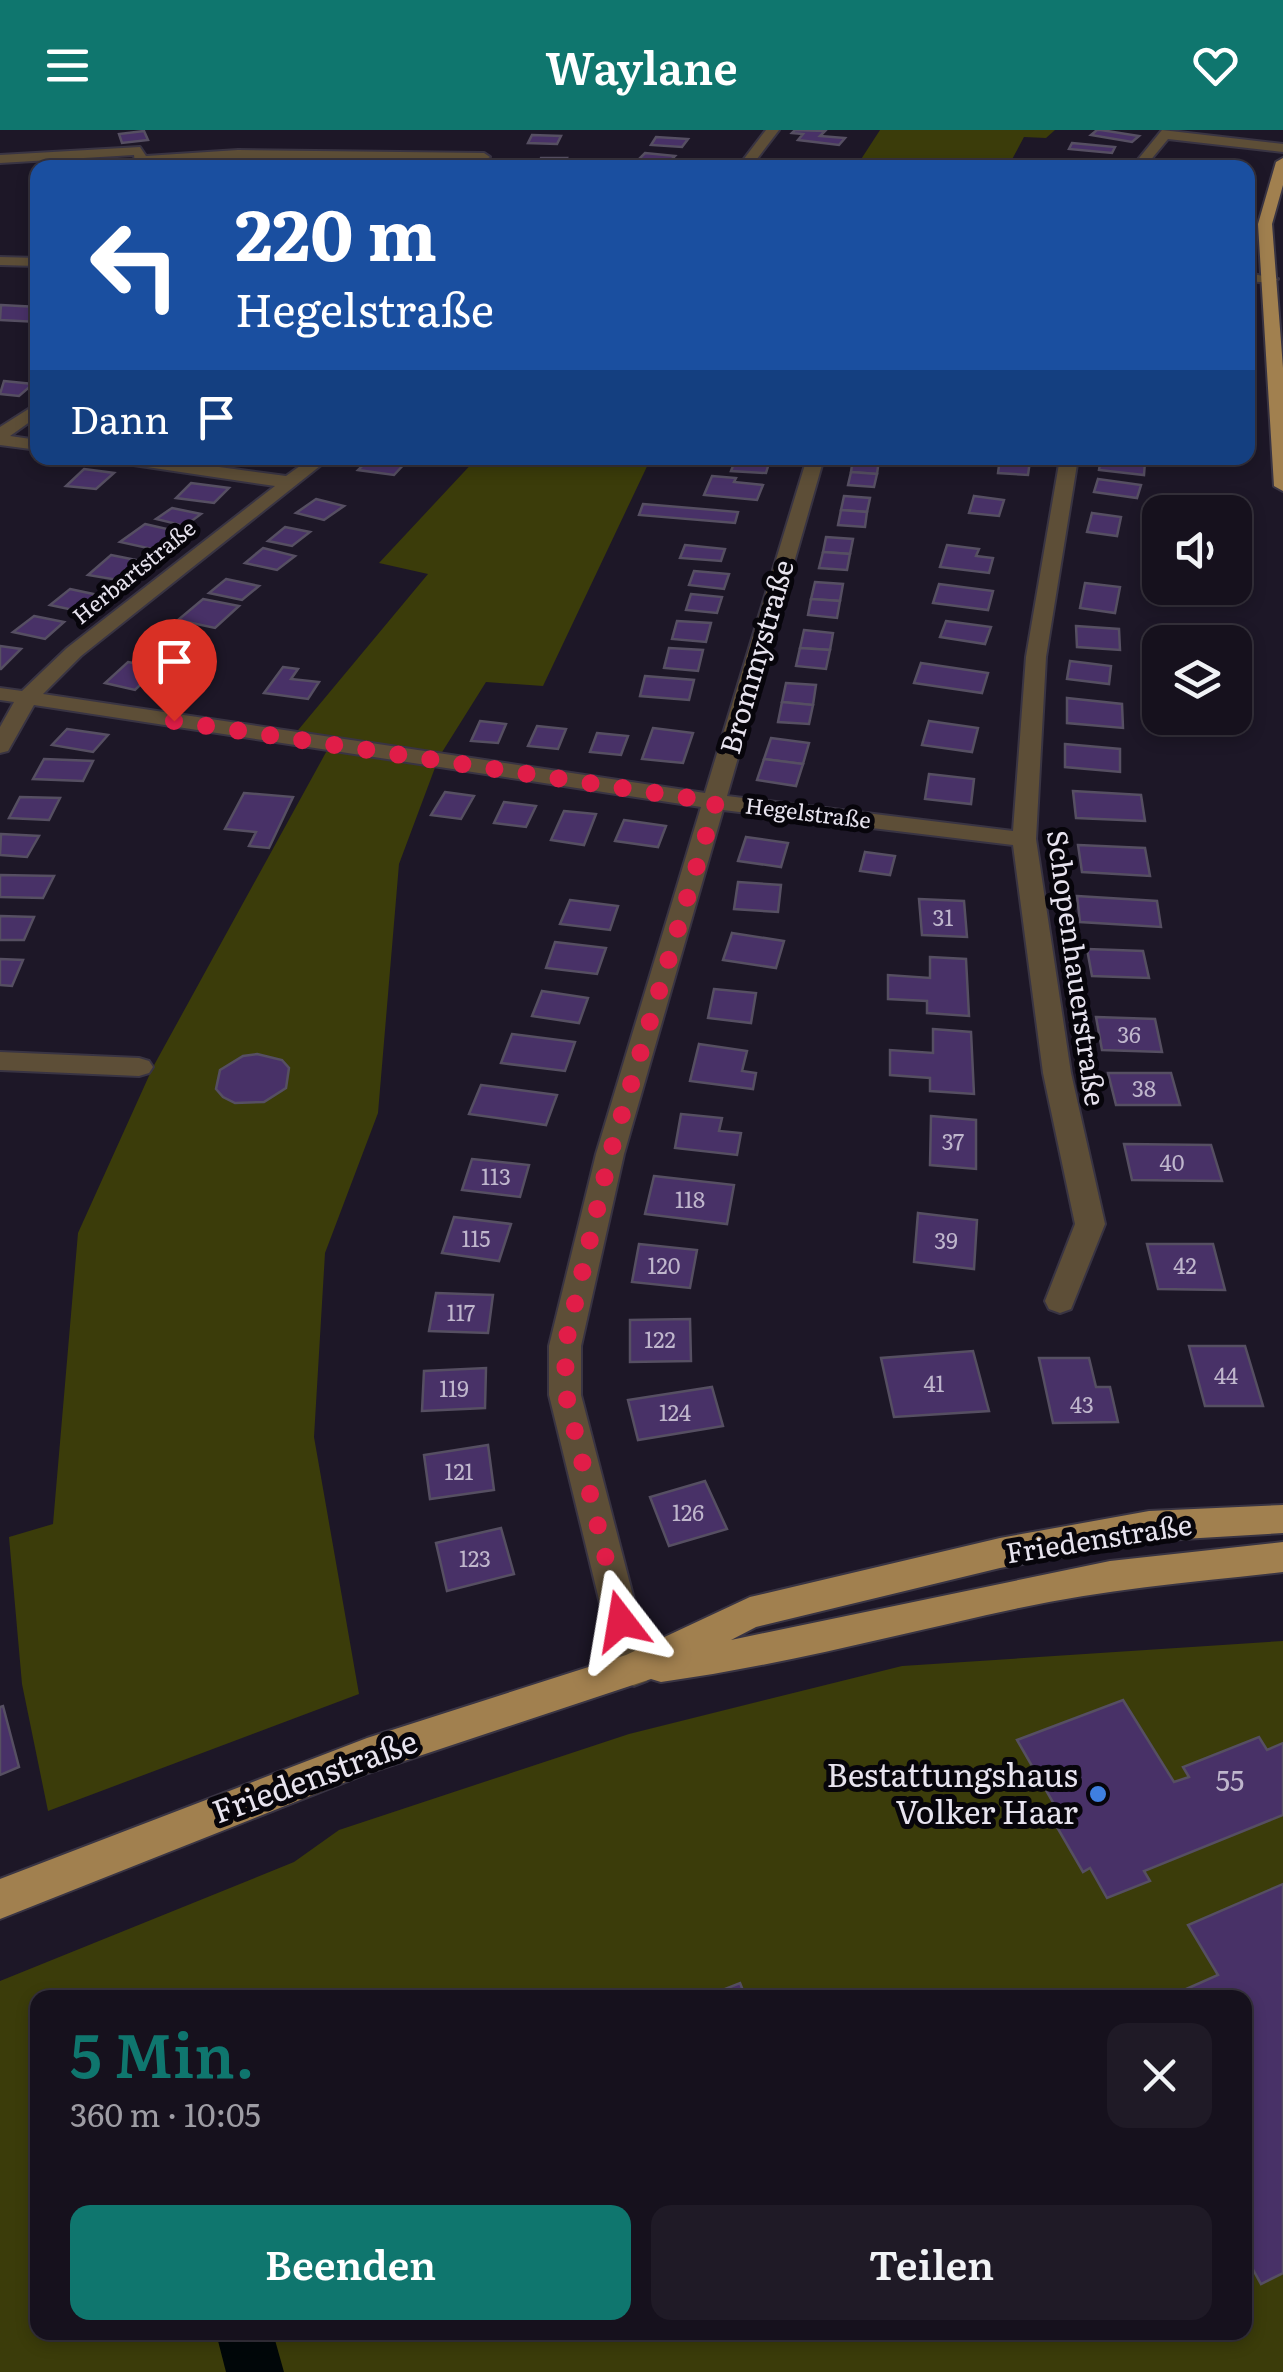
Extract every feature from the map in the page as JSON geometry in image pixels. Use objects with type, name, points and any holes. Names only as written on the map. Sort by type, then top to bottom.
[{"type":"main road","points":[[1283,162],[1265,224],[1278,347],[1283,486]]},
{"type":"main road","name":"Friedenstraße","points":[[0,1900],[366,1756],[634,1669],[750,1613],[1000,1553],[1149,1526],[1283,1519]]},
{"type":"main road","name":"Friedenstraße","points":[[634,1669],[766,1652],[1021,1592],[1110,1576],[1283,1556]]},
{"type":"street","points":[[749,160],[773,130]]},
{"type":"street","points":[[1144,160],[1168,132],[1283,148]]},
{"type":"street","points":[[0,159],[140,159],[239,150],[485,156]]},
{"type":"street","points":[[0,261],[30,262]]},
{"type":"street","points":[[1255,269],[1270,274]]},
{"type":"street","points":[[1255,276],[1270,274]]},
{"type":"street","points":[[0,437],[30,414]]},
{"type":"street","points":[[0,437],[30,444]]},
{"type":"street","points":[[169,465],[287,482]]},
{"type":"street","name":"Herbartstraße","points":[[0,746],[27,698],[74,652],[310,465]]},
{"type":"street","name":"Brommystraße","points":[[634,1669],[566,1395],[565,1346],[610,1154],[814,465]]},
{"type":"street","name":"Schopenhauerstraße","points":[[1060,1301],[1090,1224],[1057,1074],[1024,839],[1036,657],[1068,465]]},
{"type":"street","name":"Hegelstraße","points":[[0,694],[716,802],[1024,839]]},
{"type":"street","points":[[0,1061],[139,1067]]},
{"type":"shaded area","points":[[880,130],[1055,130],[1046,138],[1024,137],[1012,160],[861,160]]},
{"type":"shaded area","points":[[470,465],[648,465],[543,686],[486,682],[439,757],[399,864],[378,1113],[325,1253],[314,1437],[359,1694],[48,1811],[22,1684],[9,1537],[53,1524],[78,1233],[153,1067],[330,745],[294,735],[428,574],[379,563]]},
{"type":"shaded area","points":[[1283,1641],[1283,2372],[0,2372],[0,1981],[294,1862],[339,1830],[629,1734],[902,1666]]},
{"type":"shaded area","points":[[218,2340],[275,2340],[284,2372],[226,2372]]},
{"type":"building","points":[[1097,130],[1139,136],[1132,142],[1091,135]]},
{"type":"building","points":[[144,131],[148,140],[122,143],[119,134]]},
{"type":"building","points":[[825,131],[820,136],[845,138],[839,145],[798,140],[803,134],[792,133]]},
{"type":"building","points":[[532,135],[561,136],[557,144],[528,143]]},
{"type":"building","points":[[656,137],[688,139],[682,147],[651,145]]},
{"type":"building","points":[[1072,143],[1115,147],[1112,153],[1069,149]]},
{"type":"building","points":[[645,153],[675,156],[671,160],[638,160]]},
{"type":"building","points":[[1,305],[30,307],[30,322],[0,320]]},
{"type":"building","points":[[4,381],[30,384],[19,396],[0,394]]},
{"type":"building","points":[[363,465],[403,465],[394,475],[358,470]]},
{"type":"building","points":[[733,465],[768,465],[766,473],[731,471]]},
{"type":"building","points":[[852,465],[878,465],[877,474],[851,472]]},
{"type":"building","points":[[999,465],[1029,465],[1028,475],[998,473]]},
{"type":"building","points":[[1100,465],[1145,465],[1144,475],[1099,470]]},
{"type":"building","points":[[84,469],[114,473],[96,489],[66,486]]},
{"type":"building","points":[[851,472],[877,474],[874,487],[848,485]]},
{"type":"building","points":[[712,476],[763,485],[757,500],[704,495]]},
{"type":"building","points":[[1098,479],[1141,485],[1137,498],[1094,492]]},
{"type":"building","points":[[191,483],[229,488],[214,503],[176,498]]},
{"type":"building","points":[[844,496],[870,498],[867,512],[841,510]]},
{"type":"building","points":[[974,496],[1004,500],[999,516],[969,513]]},
{"type":"building","points":[[316,499],[344,506],[324,520],[296,513]]},
{"type":"building","points":[[643,504],[738,512],[735,523],[639,515]]},
{"type":"building","points":[[172,508],[201,514],[185,526],[156,519]]},
{"type":"building","points":[[841,510],[867,512],[865,527],[838,525]]},
{"type":"building","points":[[1092,513],[1121,517],[1117,536],[1087,532]]},
{"type":"building","points":[[145,524],[176,531],[152,549],[120,542]]},
{"type":"building","points":[[285,527],[310,532],[292,546],[268,541]]},
{"type":"building","points":[[826,537],[853,539],[850,554],[823,552]]},
{"type":"building","points":[[685,545],[725,549],[721,561],[680,558]]},
{"type":"building","points":[[947,545],[979,549],[976,556],[993,558],[989,573],[940,567]]},
{"type":"building","points":[[263,548],[295,556],[277,570],[245,563]]},
{"type":"building","points":[[823,552],[850,554],[847,570],[819,568]]},
{"type":"building","points":[[111,555],[141,561],[118,580],[88,575]]},
{"type":"building","points":[[694,571],[729,574],[724,589],[689,585]]},
{"type":"building","points":[[226,579],[259,586],[242,600],[209,593]]},
{"type":"building","points":[[815,582],[843,584],[840,601],[811,599]]},
{"type":"building","points":[[1085,583],[1120,587],[1115,613],[1080,608]]},
{"type":"building","points":[[939,584],[993,591],[988,610],[933,603]]},
{"type":"building","points":[[70,589],[98,595],[78,611],[50,605]]},
{"type":"building","points":[[691,594],[722,597],[717,613],[686,610]]},
{"type":"building","points":[[203,599],[239,606],[215,628],[178,620]]},
{"type":"building","points":[[811,599],[840,601],[837,618],[808,615]]},
{"type":"building","points":[[34,616],[64,622],[45,639],[13,632]]},
{"type":"building","points":[[677,621],[711,623],[706,642],[672,639]]},
{"type":"building","points":[[946,621],[991,627],[985,644],[940,637]]},
{"type":"building","points":[[1076,626],[1119,629],[1120,650],[1077,647]]},
{"type":"building","points":[[804,630],[833,633],[830,650],[800,648]]},
{"type":"building","points":[[155,633],[188,640],[170,656],[137,650]]},
{"type":"building","points":[[0,646],[21,649],[1,669],[0,669]]},
{"type":"building","points":[[669,648],[703,650],[698,671],[664,668]]},
{"type":"building","points":[[800,648],[830,650],[826,669],[796,666]]},
{"type":"building","points":[[1070,661],[1111,666],[1109,684],[1067,679]]},
{"type":"building","points":[[128,662],[158,668],[135,690],[105,683]]},
{"type":"building","points":[[921,663],[988,673],[982,693],[914,683]]},
{"type":"building","points":[[283,667],[298,669],[291,679],[319,682],[308,699],[264,693]]},
{"type":"building","points":[[645,676],[694,680],[689,700],[640,696]]},
{"type":"building","points":[[786,683],[816,685],[813,705],[782,702]]},
{"type":"building","points":[[1067,698],[1122,704],[1123,728],[1067,723]]},
{"type":"building","points":[[782,702],[813,705],[809,724],[778,722]]},
{"type":"building","points":[[480,721],[506,724],[498,743],[471,741]]},
{"type":"building","points":[[929,721],[978,728],[972,752],[922,745]]},
{"type":"building","points":[[537,726],[566,729],[558,749],[528,746]]},
{"type":"building","points":[[653,728],[693,733],[683,763],[642,759]]},
{"type":"building","points":[[67,729],[108,735],[93,752],[52,745]]},
{"type":"building","points":[[597,733],[628,736],[621,755],[590,752]]},
{"type":"building","points":[[771,738],[809,743],[803,764],[764,759]]},
{"type":"building","points":[[1065,744],[1120,749],[1120,772],[1065,767]]},
{"type":"building","points":[[44,759],[93,761],[83,781],[33,779]]},
{"type":"building","points":[[764,759],[803,764],[796,786],[757,780]]},
{"type":"building","points":[[929,774],[974,779],[971,804],[925,799]]},
{"type":"building","points":[[1073,791],[1141,795],[1145,821],[1076,818]]},
{"type":"building","points":[[445,792],[474,796],[461,819],[431,815]]},
{"type":"building","points":[[244,793],[293,797],[269,848],[249,846],[256,832],[225,829]]},
{"type":"building","points":[[20,797],[60,798],[49,820],[9,818]]},
{"type":"building","points":[[504,802],[536,806],[526,827],[494,823]]},
{"type":"building","points":[[564,811],[596,814],[584,845],[551,840]]},
{"type":"building","points":[[624,820],[666,826],[658,847],[615,841]]},
{"type":"building","points":[[1,834],[39,836],[27,857],[0,855]]},
{"type":"building","points":[[746,837],[788,843],[781,867],[738,861]]},
{"type":"building","points":[[1078,845],[1145,848],[1150,876],[1082,872]]},
{"type":"building","points":[[865,852],[895,856],[890,875],[860,871]]},
{"type":"building","points":[[0,875],[54,876],[43,898],[0,897]]},
{"type":"building","points":[[738,882],[781,885],[778,912],[734,909]]},
{"type":"building","points":[[1077,896],[1157,901],[1161,927],[1080,922]]},
{"type":"building","points":[[919,899],[964,901],[967,937],[922,935]]},
{"type":"building","points":[[570,900],[618,906],[610,930],[560,924]]},
{"type":"building","points":[[0,916],[34,917],[24,940],[0,940]]},
{"type":"building","points":[[732,933],[784,941],[776,968],[723,960]]},
{"type":"building","points":[[555,942],[606,948],[597,974],[546,968]]},
{"type":"building","points":[[1087,949],[1143,951],[1149,978],[1092,976]]},
{"type":"building","points":[[930,957],[966,959],[969,1016],[927,1013],[927,1001],[888,999],[888,975],[930,978]]},
{"type":"building","points":[[0,959],[23,960],[12,986],[0,985]]},
{"type":"building","points":[[714,989],[756,993],[751,1023],[708,1018]]},
{"type":"building","points":[[542,991],[588,998],[579,1023],[532,1016]]},
{"type":"building","points":[[1096,1017],[1155,1019],[1162,1052],[1102,1050]]},
{"type":"building","points":[[933,1029],[971,1032],[974,1094],[930,1091],[930,1078],[890,1075],[890,1050],[933,1053]]},
{"type":"building","points":[[512,1034],[575,1042],[565,1071],[501,1063]]},
{"type":"building","points":[[699,1044],[747,1051],[742,1071],[756,1073],[753,1089],[690,1081]]},
{"type":"building","points":[[257,1054],[282,1060],[289,1068],[286,1088],[264,1102],[235,1103],[223,1097],[216,1089],[220,1070],[243,1056]]},
{"type":"building","points":[[1108,1073],[1171,1073],[1180,1105],[1116,1105]]},
{"type":"building","points":[[481,1085],[557,1095],[546,1125],[469,1114]]},
{"type":"building","points":[[681,1114],[722,1118],[719,1131],[741,1133],[737,1155],[675,1148]]},
{"type":"building","points":[[931,1116],[976,1120],[976,1169],[930,1165]]},
{"type":"building","points":[[1124,1144],[1211,1145],[1222,1181],[1132,1180]]},
{"type":"building","points":[[472,1159],[529,1165],[520,1197],[462,1190]]},
{"type":"building","points":[[654,1176],[734,1185],[727,1224],[645,1214]]},
{"type":"building","points":[[918,1213],[977,1220],[974,1269],[914,1262]]},
{"type":"building","points":[[454,1217],[511,1224],[499,1261],[442,1253]]},
{"type":"building","points":[[639,1244],[697,1250],[690,1288],[632,1282]]},
{"type":"building","points":[[1147,1244],[1213,1244],[1225,1290],[1158,1289]]},
{"type":"building","points":[[436,1293],[493,1295],[488,1333],[429,1331]]},
{"type":"building","points":[[690,1319],[691,1361],[630,1362],[630,1320]]},
{"type":"building","points":[[1189,1346],[1245,1346],[1263,1406],[1205,1406]]},
{"type":"building","points":[[973,1351],[989,1411],[894,1417],[881,1358]]},
{"type":"building","points":[[1039,1358],[1089,1358],[1096,1387],[1110,1387],[1118,1422],[1053,1423]]},
{"type":"building","points":[[486,1368],[485,1408],[422,1411],[424,1371]]},
{"type":"building","points":[[712,1387],[723,1426],[638,1440],[628,1400]]},
{"type":"building","points":[[488,1445],[494,1490],[430,1499],[424,1455]]},
{"type":"building","points":[[705,1481],[727,1529],[669,1546],[650,1497]]},
{"type":"building","points":[[501,1528],[514,1574],[447,1591],[436,1543]]},
{"type":"building","points":[[1123,1700],[1174,1782],[1189,1777],[1183,1767],[1259,1737],[1267,1750],[1283,1743],[1283,1815],[1144,1871],[1150,1881],[1107,1898],[1090,1868],[1083,1872],[1050,1815],[1058,1811],[1017,1740]]},
{"type":"building","points":[[3,1706],[19,1767],[0,1775],[0,1707]]},
{"type":"building","points":[[1283,1884],[1283,2273],[1261,2284],[1252,2268],[1252,1990],[1184,1990],[1218,1975],[1188,1925]]},
{"type":"building","points":[[740,1983],[743,1990],[722,1990]]},
{"type":"place","name":"Bestattungshaus Volker Haar","points":[[1098,1794]]},
{"type":"route","points":[[174,721],[716,802],[610,1154],[565,1346],[566,1395],[621,1621]]}]
